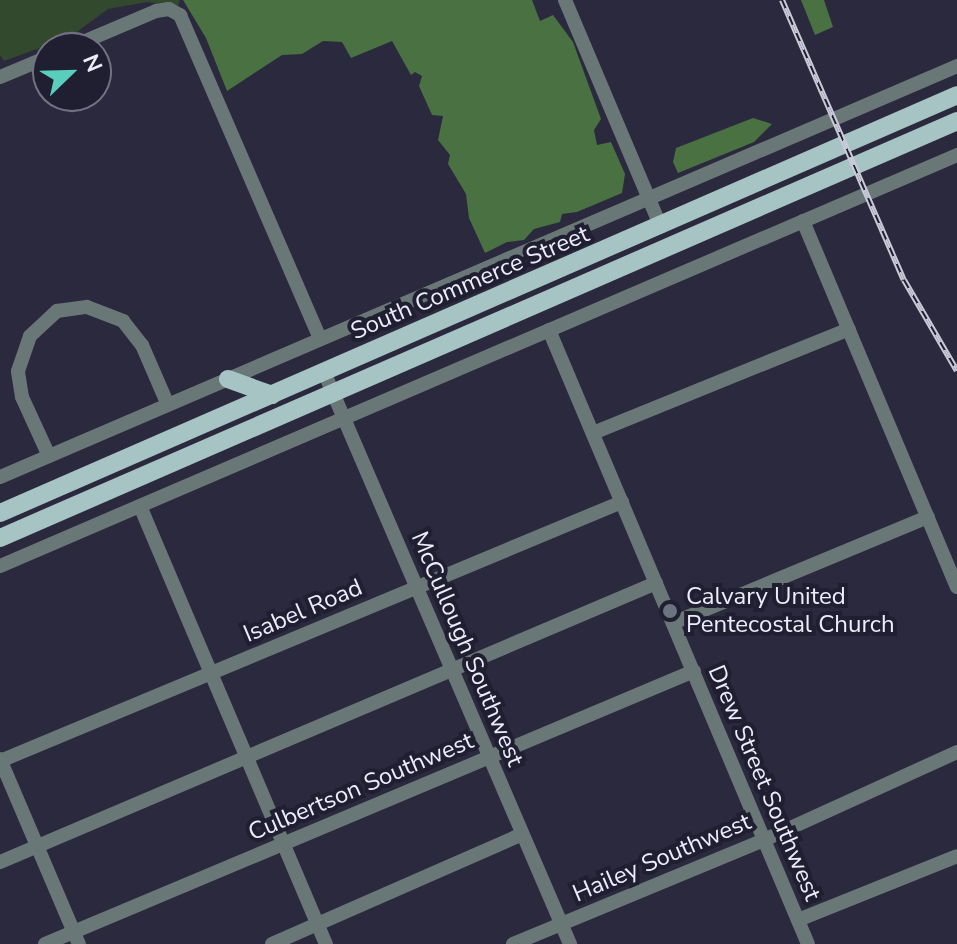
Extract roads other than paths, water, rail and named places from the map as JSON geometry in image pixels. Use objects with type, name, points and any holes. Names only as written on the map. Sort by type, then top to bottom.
[{"type":"main road","name":"South Commerce Street","points":[[0,513],[661,227],[957,95]]},
{"type":"main road","name":"South Commerce Street","points":[[0,538],[612,274],[957,121]]},
{"type":"main road","points":[[612,274],[624,258],[659,235],[661,227]]},
{"type":"main road","points":[[228,379],[272,395]]},
{"type":"street","points":[[565,0],[661,227]]},
{"type":"street","points":[[107,32],[156,11],[169,9],[180,15],[320,339]]},
{"type":"street","points":[[0,77],[32,64]]},
{"type":"street","points":[[0,477],[957,66]]},
{"type":"street","points":[[0,566],[957,155]]},
{"type":"street","points":[[803,221],[957,587]]},
{"type":"street","points":[[49,456],[22,397],[18,371],[30,336],[57,311],[87,307],[123,321],[142,345],[168,405]]},
{"type":"street","points":[[593,433],[849,329]]},
{"type":"street","name":"Drew Street Southwest","points":[[549,330],[808,944]]},
{"type":"street","name":"McCullough Southwest","points":[[324,372],[570,944]]},
{"type":"street","name":"Isabel Road","points":[[0,761],[622,502]]},
{"type":"street","points":[[140,506],[326,944]]},
{"type":"street","points":[[673,623],[928,517]]},
{"type":"street","points":[[0,862],[656,583]]},
{"type":"street","name":"Culbertson Southwest","points":[[45,944],[76,938],[284,844],[694,671]]},
{"type":"street","name":"Hailey Southwest","points":[[513,944],[764,840],[957,752]]},
{"type":"street","points":[[0,761],[76,938]]},
{"type":"street","points":[[272,944],[522,834]]},
{"type":"street","points":[[798,920],[957,856]]},
{"type":"railway","points":[[782,0],[904,280],[957,371]]},
{"type":"place","name":"Calvary United Pentecostal Church","points":[[670,611]]}]
